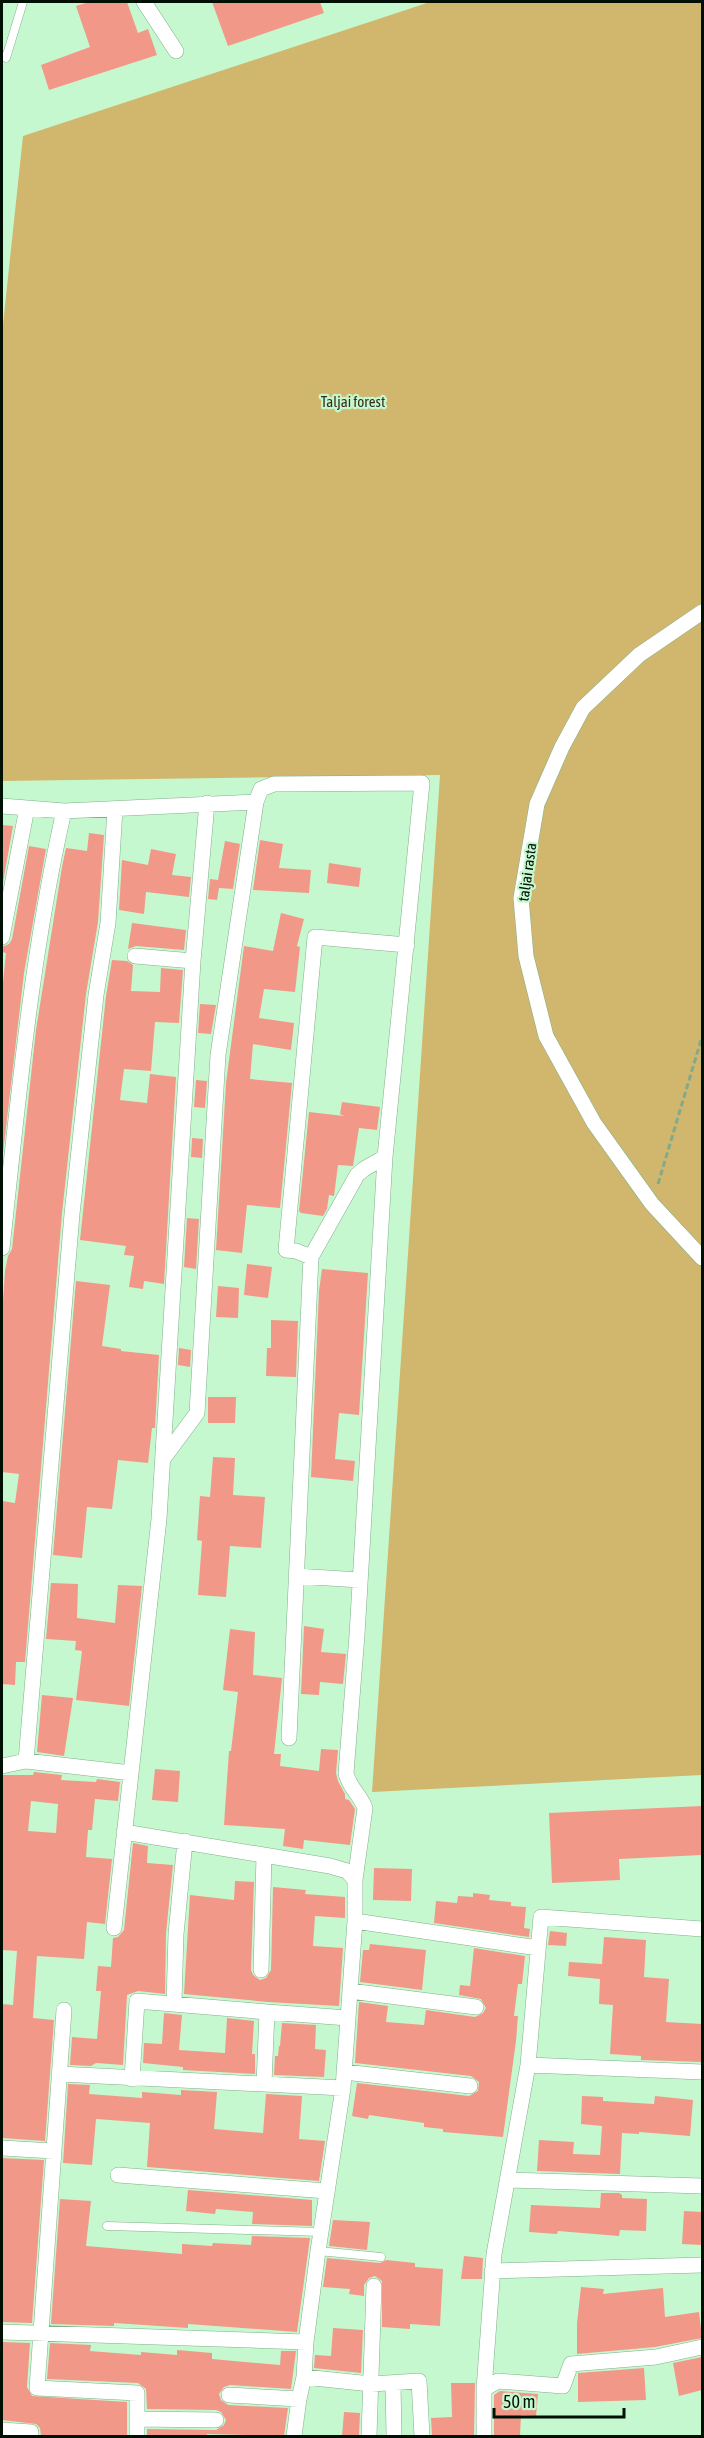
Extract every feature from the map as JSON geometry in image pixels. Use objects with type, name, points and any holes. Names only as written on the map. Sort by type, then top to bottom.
[{"type":"street","points":[[144,2],[176,51]]},
{"type":"street","name":"taljai rasta","points":[[702,612],[639,655],[583,708],[561,747],[537,804],[521,898],[526,956],[546,1036],[594,1123],[652,1204],[702,1258]]},
{"type":"street","points":[[163,1459],[197,1413],[218,1055],[256,802],[261,789],[274,784],[422,783],[408,945],[385,1157],[346,1773],[348,1782],[362,1799],[365,1808],[355,1880],[355,1921],[344,2080],[318,2251],[306,2342],[304,2377],[294,2436]]},
{"type":"street","points":[[2,806],[64,811],[256,802]]},
{"type":"street","points":[[114,1928],[159,1519],[193,961],[207,803]]},
{"type":"street","points":[[2,937],[27,808]]},
{"type":"street","points":[[26,1761],[72,1214],[96,995],[108,923],[115,809]]},
{"type":"street","points":[[2,1248],[26,1028],[53,855],[64,811]]},
{"type":"street","points":[[311,1257],[286,1250],[315,937],[408,945]]},
{"type":"street","points":[[135,956],[193,961]]},
{"type":"street","points":[[289,1738],[311,1257],[357,1175],[385,1157]]},
{"type":"street","points":[[296,1576],[360,1580]]},
{"type":"street","points":[[2,1766],[26,1761],[131,1773]]},
{"type":"street","points":[[124,1832],[330,1866],[347,1870],[355,1880]]},
{"type":"street","points":[[174,2003],[176,1934],[185,1841]]},
{"type":"street","points":[[261,1970],[264,1855]]},
{"type":"street","points":[[484,2436],[484,2389],[492,2271],[528,2065],[541,1917],[702,1929]]},
{"type":"street","points":[[355,1921],[538,1948]]},
{"type":"street","points":[[350,1991],[476,2007]]},
{"type":"street","points":[[132,2079],[137,2001],[348,2018]]},
{"type":"street","points":[[64,2010],[37,2388],[137,2393],[137,2436]]},
{"type":"street","points":[[264,2084],[267,2012]]},
{"type":"street","points":[[528,2065],[702,2072]]},
{"type":"street","points":[[59,2074],[264,2084],[344,2080],[470,2086]]},
{"type":"street","points":[[2,2148],[54,2151]]},
{"type":"street","points":[[118,2175],[327,2191]]},
{"type":"street","points":[[507,2180],[702,2186]]},
{"type":"street","points":[[492,2271],[702,2265]]},
{"type":"street","points":[[369,2436],[374,2286]]},
{"type":"street","points":[[2,2332],[306,2342]]},
{"type":"street","points":[[484,2389],[498,2381],[562,2386],[571,2364],[656,2357],[702,2347]]},
{"type":"street","points":[[304,2377],[371,2384],[419,2381],[422,2436]]},
{"type":"street","points":[[393,2383],[394,2436]]},
{"type":"street","points":[[229,2395],[299,2399]]},
{"type":"street","points":[[137,2419],[216,2420]]},
{"type":"street","points":[[2,2430],[31,2432],[31,2436]]},
{"type":"lane","points":[[2,56],[6,58],[23,2]]},
{"type":"lane","points":[[106,2226],[321,2232]]},
{"type":"lane","points":[[318,2251],[381,2257]]},
{"type":"path","points":[[652,1204],[702,1037]]},
{"type":"green space","name":"Taljai forest","points":[[430,2],[702,2],[702,1775],[372,1792],[440,775],[2,781],[2,334],[23,136]]},
{"type":"building","points":[[89,2],[127,2],[138,33],[148,29],[157,55],[49,90],[41,65],[90,47],[76,6]]},
{"type":"building","points":[[212,2],[320,2],[324,13],[228,46]]},
{"type":"building","points":[[2,825],[13,826],[2,888]]},
{"type":"building","points":[[89,833],[104,835],[98,922],[86,994],[62,1213],[25,1662],[16,1662],[15,1685],[2,1684],[2,1501],[15,1503],[19,1474],[2,1472],[2,1315],[5,1271],[12,1249],[36,1030],[62,867],[66,848],[87,851]]},
{"type":"building","points":[[260,840],[283,844],[279,868],[311,870],[309,893],[253,890]]},
{"type":"building","points":[[225,841],[240,844],[233,889],[219,888],[217,900],[208,899],[210,879],[218,880]]},
{"type":"building","points":[[29,846],[46,849],[24,973],[2,1162],[2,992],[6,953],[2,952],[2,947],[9,944],[12,939]]},
{"type":"building","points":[[151,849],[176,854],[172,875],[191,877],[189,897],[146,892],[144,914],[119,910],[122,860],[148,865]]},
{"type":"building","points":[[329,863],[361,868],[359,887],[327,883]]},
{"type":"building","points":[[281,913],[304,919],[297,946],[300,947],[295,992],[264,989],[259,1018],[294,1023],[291,1050],[253,1044],[250,1079],[292,1083],[280,1208],[247,1205],[242,1253],[216,1250],[226,1083],[244,946],[273,951]]},
{"type":"building","points":[[132,923],[186,930],[184,950],[136,946],[128,949]]},
{"type":"building","points":[[112,960],[127,961],[133,965],[131,991],[160,992],[161,968],[183,970],[179,1023],[155,1022],[151,1071],[124,1069],[120,1100],[147,1103],[150,1074],[176,1077],[164,1284],[144,1281],[143,1289],[129,1287],[134,1256],[124,1255],[126,1246],[80,1240],[106,996]]},
{"type":"building","points":[[200,1004],[216,1005],[211,1034],[198,1033]]},
{"type":"building","points":[[196,1080],[207,1081],[205,1108],[194,1107]]},
{"type":"building","points":[[342,1102],[380,1107],[377,1130],[359,1128],[353,1166],[338,1165],[334,1196],[329,1195],[327,1209],[323,1216],[301,1213],[299,1211],[309,1112],[344,1116],[340,1114]]},
{"type":"building","points":[[192,1138],[203,1139],[202,1158],[191,1157]]},
{"type":"building","points":[[187,1218],[199,1219],[196,1269],[184,1267]]},
{"type":"building","points":[[247,1264],[272,1267],[268,1298],[244,1295]]},
{"type":"building","points":[[322,1269],[368,1273],[359,1415],[339,1413],[335,1459],[355,1461],[353,1481],[311,1477],[319,1291]]},
{"type":"building","points":[[76,1281],[110,1285],[102,1346],[121,1349],[121,1351],[159,1355],[155,1428],[152,1428],[148,1463],[118,1460],[112,1509],[87,1507],[82,1558],[53,1555]]},
{"type":"building","points":[[218,1286],[239,1288],[238,1318],[216,1317]]},
{"type":"building","points":[[271,1320],[298,1321],[296,1377],[266,1376],[267,1348],[271,1348]]},
{"type":"building","points":[[179,1348],[191,1350],[190,1367],[178,1365]]},
{"type":"building","points":[[208,1397],[236,1397],[235,1423],[208,1423]]},
{"type":"building","points":[[213,1457],[235,1458],[233,1495],[265,1497],[261,1548],[230,1546],[226,1597],[198,1595],[202,1541],[197,1540],[200,1496],[210,1497]]},
{"type":"building","points":[[51,1583],[78,1584],[77,1618],[115,1623],[118,1585],[142,1586],[129,1706],[76,1700],[82,1651],[75,1650],[76,1641],[46,1639]]},
{"type":"building","points":[[304,1626],[324,1629],[321,1652],[346,1654],[343,1684],[320,1682],[319,1695],[301,1694]]},
{"type":"building","points":[[230,1629],[255,1632],[253,1675],[282,1678],[274,1754],[281,1754],[280,1766],[319,1771],[321,1749],[338,1750],[336,1773],[338,1781],[345,1794],[345,1799],[349,1800],[355,1809],[350,1845],[304,1840],[303,1849],[283,1846],[285,1829],[224,1825],[229,1751],[231,1751],[238,1692],[223,1690]]},
{"type":"building","points":[[42,1695],[73,1698],[64,1756],[37,1752]]},
{"type":"building","points":[[155,1769],[180,1771],[178,1802],[152,1800]]},
{"type":"building","points":[[34,1772],[62,1775],[61,1780],[96,1782],[97,1779],[120,1782],[118,1801],[95,1799],[92,1830],[88,1830],[86,1857],[112,1859],[105,1924],[87,1922],[84,1959],[37,1956],[33,2018],[54,2020],[45,2141],[2,2138],[2,2004],[13,2005],[17,1951],[2,1950],[2,1775],[33,1775]],"holes":[[[31,1801],[58,1804],[56,1833],[28,1831]]]},
{"type":"building","points":[[702,1806],[702,1855],[619,1859],[620,1880],[552,1883],[549,1813]]},
{"type":"building","points":[[133,1843],[148,1846],[147,1863],[173,1865],[166,1933],[165,1994],[138,1991],[127,1995],[123,2065],[96,2063],[91,2066],[70,2065],[72,2037],[97,2039],[101,1991],[96,1991],[98,1966],[111,1967],[113,1938],[118,1937],[124,1930]]},
{"type":"building","points":[[374,1868],[412,1869],[411,1901],[373,1900]]},
{"type":"building","points":[[235,1881],[254,1882],[251,1970],[253,1975],[260,1980],[266,1978],[271,1970],[273,1887],[306,1890],[305,1894],[345,1897],[345,1918],[315,1916],[313,1946],[343,1948],[339,2006],[184,1994],[190,1895],[234,1900]]},
{"type":"building","points":[[473,1893],[490,1895],[489,1900],[511,1902],[511,1906],[526,1907],[524,1928],[530,1929],[529,1937],[434,1923],[436,1901],[457,1903],[458,1896],[473,1897]]},
{"type":"building","points":[[550,1931],[567,1933],[566,1946],[548,1945]]},
{"type":"building","points":[[604,1937],[646,1940],[644,1977],[669,1979],[666,2022],[702,2024],[701,2062],[641,2060],[641,2056],[610,2054],[613,2005],[599,2004],[600,1979],[568,1976],[569,1962],[602,1964]]},
{"type":"building","points":[[370,1944],[426,1950],[422,1990],[360,1982],[363,1950],[369,1950]]},
{"type":"building","points":[[474,1948],[525,1956],[522,1984],[518,1984],[514,2016],[518,2016],[516,2041],[503,2137],[443,2132],[443,2129],[424,2127],[424,2123],[369,2115],[368,2119],[352,2116],[357,2083],[469,2096],[478,2091],[479,2082],[471,2076],[355,2063],[359,2002],[388,2006],[386,2022],[424,2025],[426,2010],[475,2017],[483,2013],[486,2008],[481,1999],[459,1995],[460,1985],[470,1986]]},
{"type":"building","points":[[164,2013],[182,2015],[179,2050],[225,2053],[227,2018],[254,2021],[252,2054],[255,2054],[255,2074],[183,2070],[183,2067],[143,2063],[144,2043],[162,2044]]},
{"type":"building","points":[[282,2023],[316,2025],[315,2049],[326,2050],[324,2077],[274,2075],[275,2056],[278,2056]]},
{"type":"building","points":[[68,2084],[90,2085],[89,2094],[142,2098],[142,2092],[181,2095],[181,2090],[217,2092],[214,2129],[263,2133],[266,2094],[302,2096],[299,2139],[325,2141],[319,2181],[147,2167],[150,2123],[96,2119],[92,2165],[63,2163]]},
{"type":"building","points":[[582,2096],[603,2097],[603,2101],[654,2104],[655,2096],[693,2100],[690,2136],[622,2133],[620,2174],[537,2171],[539,2140],[574,2142],[573,2154],[600,2155],[602,2126],[581,2124]]},
{"type":"building","points":[[2,2158],[44,2160],[32,2323],[2,2322]]},
{"type":"building","points":[[188,2190],[312,2200],[312,2226],[252,2224],[253,2212],[216,2209],[215,2214],[186,2211]]},
{"type":"building","points":[[601,2193],[619,2193],[622,2198],[647,2199],[646,2231],[620,2230],[619,2236],[558,2231],[557,2234],[529,2232],[531,2205],[600,2208]]},
{"type":"building","points":[[60,2199],[91,2201],[86,2246],[182,2254],[182,2244],[251,2245],[252,2236],[310,2238],[297,2332],[188,2324],[188,2328],[114,2323],[114,2326],[51,2324]]},
{"type":"building","points":[[684,2211],[702,2212],[702,2245],[682,2244]]},
{"type":"building","points":[[333,2220],[370,2222],[367,2250],[329,2246]]},
{"type":"building","points":[[464,2256],[483,2258],[482,2279],[461,2279]]},
{"type":"building","points":[[327,2258],[380,2263],[386,2260],[415,2263],[415,2267],[443,2269],[440,2326],[410,2324],[410,2329],[382,2327],[382,2281],[375,2276],[369,2278],[364,2285],[364,2296],[349,2294],[350,2289],[323,2287]]},
{"type":"building","points":[[581,2287],[604,2289],[603,2294],[663,2288],[665,2317],[699,2312],[702,2338],[655,2347],[577,2354],[577,2323]]},
{"type":"building","points":[[333,2328],[363,2330],[361,2373],[314,2368],[315,2355],[331,2356]]},
{"type":"building","points":[[2,2342],[30,2343],[27,2387],[32,2396],[127,2402],[127,2436],[41,2436],[40,2428],[36,2424],[2,2420]]},
{"type":"building","points":[[50,2343],[91,2345],[90,2351],[141,2355],[141,2352],[177,2355],[177,2350],[212,2353],[212,2359],[280,2365],[281,2351],[296,2351],[291,2389],[230,2385],[224,2387],[219,2394],[221,2400],[228,2405],[288,2408],[284,2436],[207,2434],[207,2436],[147,2436],[147,2429],[216,2430],[224,2425],[226,2420],[221,2412],[216,2410],[147,2409],[146,2389],[138,2383],[47,2379]]},
{"type":"building","points":[[702,2357],[702,2390],[679,2396],[673,2363]]},
{"type":"building","points":[[644,2368],[646,2400],[578,2402],[578,2373]]},
{"type":"building","points":[[451,2383],[475,2383],[474,2436],[432,2436],[431,2418],[452,2417]]},
{"type":"building","points":[[500,2391],[538,2394],[536,2416],[521,2415],[520,2436],[494,2436],[494,2395]]},
{"type":"building","points":[[344,2412],[360,2413],[359,2436],[342,2436]]}]
